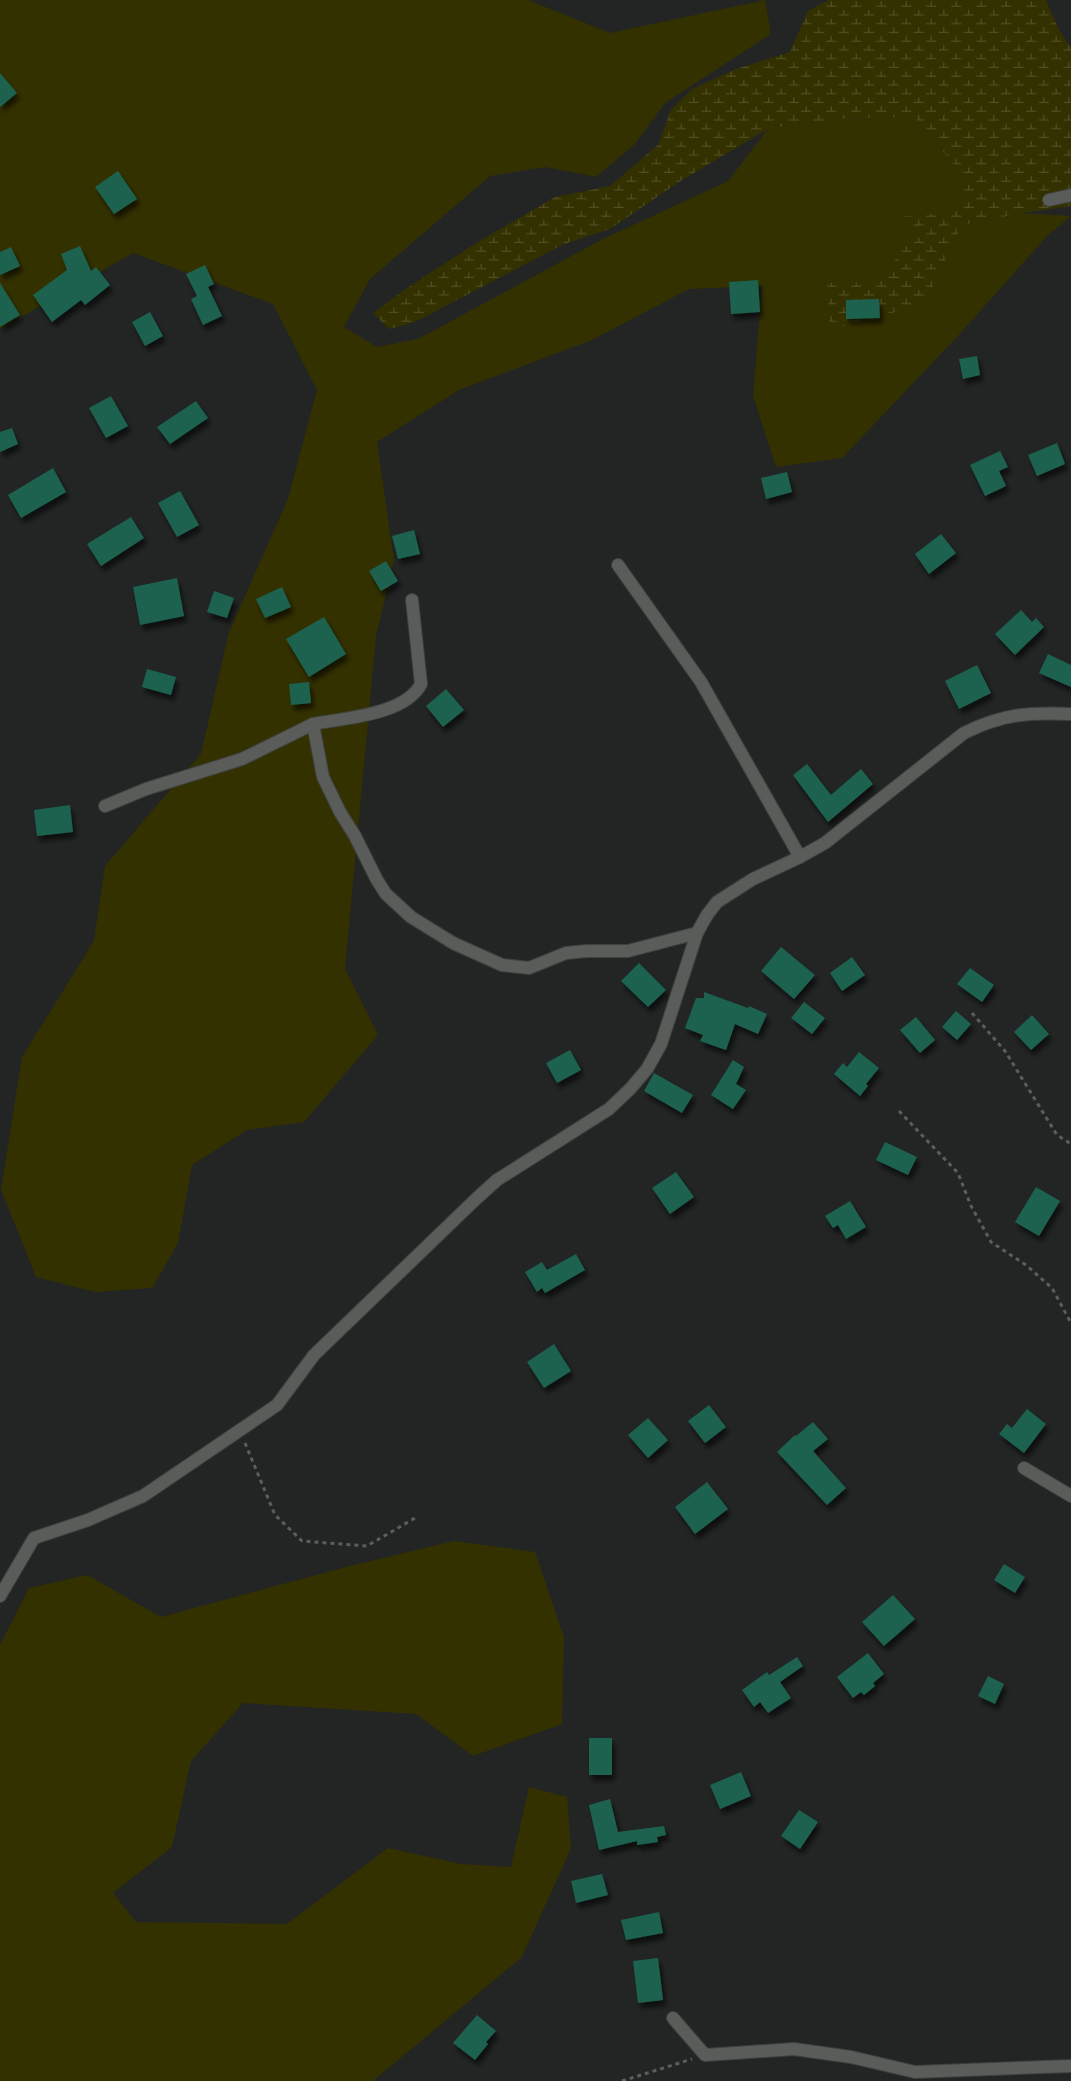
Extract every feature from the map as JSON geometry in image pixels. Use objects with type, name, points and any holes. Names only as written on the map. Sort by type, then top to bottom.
[{"type":"street","points":[[1049,200],[1071,196]]},
{"type":"street","points":[[618,566],[701,682],[800,858]]},
{"type":"street","points":[[105,806],[146,788],[242,759],[313,724],[363,716],[390,708],[408,698],[418,690],[421,684],[412,600]]},
{"type":"street","points":[[0,1596],[34,1538],[88,1520],[143,1496],[277,1405],[314,1356],[497,1180],[609,1108],[631,1088],[647,1069],[660,1044],[697,933],[717,902],[732,891],[800,858],[825,843],[964,733],[987,722],[1014,716],[1034,713],[1071,714]]},
{"type":"street","points":[[313,724],[323,777],[340,812],[386,894],[411,917],[454,943],[502,965],[529,968],[566,954],[587,951],[628,951],[697,933]]},
{"type":"street","points":[[1024,1468],[1071,1496]]},
{"type":"street","points":[[673,2018],[705,2055],[794,2049],[851,2057],[915,2072],[1071,2066]]},
{"type":"path","points":[[972,1013],[1005,1051],[1057,1135],[1071,1144]]},
{"type":"path","points":[[899,1111],[958,1173],[971,1206],[991,1242],[1026,1265],[1052,1288],[1071,1323]]},
{"type":"path","points":[[240,1430],[275,1515],[302,1541],[367,1546],[415,1518]]},
{"type":"path","points":[[622,2081],[705,2055]]},
{"type":"green space","points":[[0,0],[528,0],[610,33],[765,0],[771,34],[665,103],[635,144],[596,177],[545,167],[490,176],[370,279],[344,327],[377,347],[418,339],[601,240],[728,181],[768,129],[836,119],[915,117],[966,180],[960,211],[962,225],[1022,213],[1071,216],[1048,235],[957,337],[842,458],[776,467],[753,396],[762,286],[689,289],[592,340],[459,390],[377,442],[394,560],[376,636],[345,969],[378,1035],[304,1122],[247,1130],[192,1165],[178,1243],[152,1288],[95,1292],[36,1277],[1,1190],[22,1057],[94,941],[105,866],[201,754],[229,632],[288,499],[317,390],[273,304],[133,253],[0,329]]},
{"type":"green space","points":[[829,0],[1046,0],[1058,28],[1071,48],[1071,206],[1022,213],[962,225],[931,291],[909,308],[830,330],[827,283],[878,282],[913,237],[902,217],[960,211],[966,180],[915,117],[836,119],[768,129],[682,180],[610,229],[564,244],[415,322],[389,329],[373,313],[407,288],[478,242],[555,197],[610,186],[658,145],[671,110],[692,89],[736,69],[790,52],[808,11]]},
{"type":"green space","points":[[454,1541],[535,1552],[564,1637],[562,1724],[473,1756],[416,1714],[243,1703],[191,1761],[172,1847],[113,1893],[136,1922],[287,1924],[388,1848],[461,1864],[511,1867],[529,1787],[567,1797],[571,1848],[522,1957],[373,2081],[0,2081],[0,1645],[29,1588],[87,1575],[161,1617],[346,1567]]},
{"type":"building","points":[[0,73],[17,93],[0,107]]},
{"type":"building","points":[[118,171],[137,199],[114,214],[95,187]]},
{"type":"building","points":[[80,246],[91,271],[96,267],[110,285],[85,305],[81,300],[52,322],[33,295],[67,270],[61,254]]},
{"type":"building","points":[[11,247],[20,266],[0,275],[0,252]]},
{"type":"building","points":[[205,265],[214,284],[208,287],[222,316],[203,325],[191,299],[197,296],[186,274]]},
{"type":"building","points":[[758,280],[760,312],[731,314],[729,282]]},
{"type":"building","points":[[0,283],[20,315],[0,327]]},
{"type":"building","points":[[879,299],[880,318],[846,319],[846,300]]},
{"type":"building","points":[[150,312],[163,336],[145,346],[132,322]]},
{"type":"building","points":[[977,356],[980,375],[963,379],[959,359]]},
{"type":"building","points":[[111,396],[128,426],[106,438],[89,408]]},
{"type":"building","points":[[196,401],[208,418],[170,444],[157,427]]},
{"type":"building","points":[[12,428],[18,444],[0,452],[0,432]]},
{"type":"building","points":[[1057,443],[1065,464],[1037,476],[1028,455]]},
{"type":"building","points":[[1000,451],[1008,467],[999,471],[1006,486],[985,496],[970,465]]},
{"type":"building","points":[[53,468],[66,492],[21,518],[8,495]]},
{"type":"building","points":[[787,472],[792,492],[766,499],[761,478]]},
{"type":"building","points":[[180,491],[199,525],[177,537],[158,503]]},
{"type":"building","points":[[131,517],[144,538],[101,566],[87,544]]},
{"type":"building","points":[[414,530],[420,554],[398,559],[392,536]]},
{"type":"building","points":[[941,534],[956,553],[929,574],[915,554]]},
{"type":"building","points":[[386,561],[398,581],[381,591],[369,571]]},
{"type":"building","points":[[177,578],[184,616],[140,625],[133,587]]},
{"type":"building","points":[[282,587],[291,607],[265,618],[256,599]]},
{"type":"building","points":[[214,591],[234,598],[227,618],[207,612]]},
{"type":"building","points":[[1021,610],[1032,622],[1036,618],[1044,627],[1015,655],[995,634]]},
{"type":"building","points":[[324,617],[346,654],[309,677],[286,639]]},
{"type":"building","points":[[1048,654],[1071,665],[1071,687],[1039,673]]},
{"type":"building","points":[[977,665],[991,693],[959,709],[945,681]]},
{"type":"building","points":[[147,669],[176,677],[171,695],[142,687]]},
{"type":"building","points":[[309,682],[311,703],[291,705],[289,684]]},
{"type":"building","points":[[446,689],[464,710],[443,727],[426,706]]},
{"type":"building","points":[[807,764],[831,795],[861,769],[873,784],[828,822],[793,775]]},
{"type":"building","points":[[70,805],[73,832],[37,836],[34,810]]},
{"type":"building","points":[[781,947],[815,975],[794,999],[761,971]]},
{"type":"building","points":[[852,957],[865,975],[842,991],[830,973]]},
{"type":"building","points":[[639,963],[666,990],[648,1007],[621,981]]},
{"type":"building","points":[[970,968],[994,985],[982,1002],[957,984]]},
{"type":"building","points":[[704,992],[748,1008],[749,1006],[767,1014],[758,1034],[735,1024],[726,1050],[700,1041],[703,1035],[685,1028],[696,998],[704,998]]},
{"type":"building","points":[[804,1002],[825,1018],[812,1034],[791,1018]]},
{"type":"building","points":[[956,1011],[971,1024],[957,1040],[942,1027]]},
{"type":"building","points":[[1032,1015],[1049,1034],[1031,1050],[1014,1032]]},
{"type":"building","points":[[916,1017],[935,1040],[920,1053],[900,1030]]},
{"type":"building","points":[[570,1050],[581,1070],[557,1083],[546,1063]]},
{"type":"building","points":[[859,1052],[879,1068],[866,1084],[868,1086],[860,1096],[834,1074],[843,1063],[847,1067]]},
{"type":"building","points":[[733,1060],[744,1067],[736,1084],[746,1090],[733,1109],[711,1095]]},
{"type":"building","points":[[654,1073],[693,1095],[682,1113],[644,1091]]},
{"type":"building","points":[[885,1142],[917,1157],[908,1175],[876,1160]]},
{"type":"building","points":[[676,1172],[694,1197],[670,1214],[652,1188]]},
{"type":"building","points":[[1036,1187],[1060,1201],[1039,1236],[1015,1222]]},
{"type":"building","points":[[850,1201],[866,1227],[846,1239],[838,1225],[833,1228],[825,1216]]},
{"type":"building","points":[[576,1254],[585,1270],[545,1293],[542,1288],[537,1292],[525,1272],[542,1262],[547,1270]]},
{"type":"building","points":[[554,1344],[571,1371],[544,1388],[527,1362]]},
{"type":"building","points":[[709,1405],[726,1427],[705,1443],[688,1421]]},
{"type":"building","points":[[1027,1409],[1046,1424],[1024,1453],[999,1434],[1007,1424],[1012,1428]]},
{"type":"building","points":[[648,1418],[668,1440],[648,1458],[628,1435]]},
{"type":"building","points":[[813,1422],[828,1439],[813,1451],[846,1488],[827,1505],[777,1452],[795,1435]]},
{"type":"building","points":[[707,1482],[728,1509],[695,1534],[675,1507]]},
{"type":"building","points":[[1004,1564],[1025,1577],[1015,1593],[994,1580]]},
{"type":"building","points":[[893,1595],[915,1619],[884,1646],[862,1622]]},
{"type":"building","points":[[868,1653],[884,1674],[873,1683],[875,1686],[864,1695],[861,1692],[853,1698],[837,1677]]},
{"type":"building","points":[[797,1657],[803,1666],[780,1682],[791,1698],[768,1713],[760,1702],[754,1707],[742,1690],[767,1672],[769,1675]]},
{"type":"building","points":[[988,1676],[1004,1684],[995,1704],[978,1696]]},
{"type":"building","points":[[589,1738],[612,1738],[612,1775],[589,1775]]},
{"type":"building","points":[[741,1772],[751,1796],[720,1809],[710,1785]]},
{"type":"building","points":[[610,1799],[618,1832],[664,1826],[666,1835],[657,1837],[658,1842],[637,1845],[637,1841],[599,1850],[589,1805]]},
{"type":"building","points":[[799,1810],[818,1822],[800,1849],[781,1836]]},
{"type":"building","points":[[602,1874],[608,1895],[576,1903],[571,1881]]},
{"type":"building","points":[[659,1912],[663,1933],[626,1940],[621,1920]]},
{"type":"building","points":[[658,1958],[663,2000],[638,2003],[633,1961]]},
{"type":"building","points":[[477,2015],[496,2031],[486,2042],[488,2044],[475,2060],[453,2043]]}]
